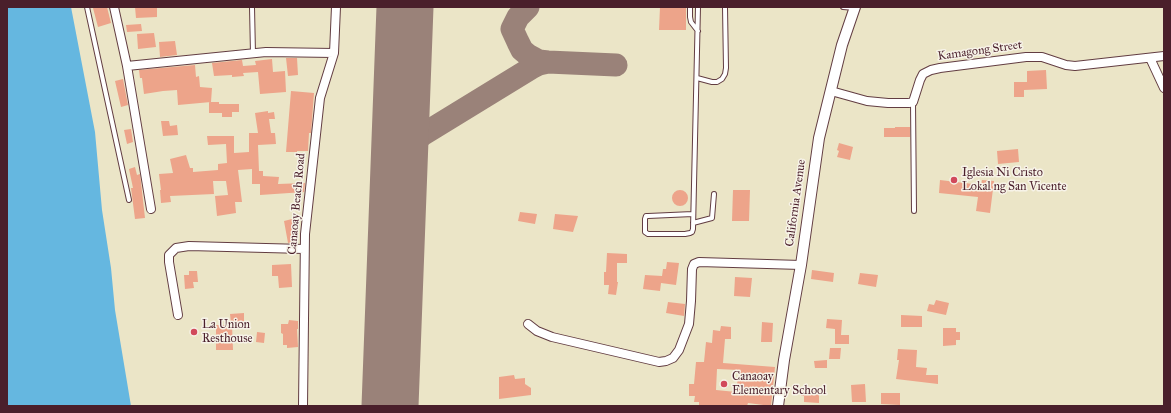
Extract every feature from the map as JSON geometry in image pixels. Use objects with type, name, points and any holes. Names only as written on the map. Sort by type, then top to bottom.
[{"type":"street","points":[[114,7],[127,66],[151,209]]},
{"type":"street","name":"Canaoay Beach Road","points":[[303,406],[304,249],[320,98],[334,53],[336,7]]},
{"type":"street","name":"California Avenue","points":[[778,406],[784,360],[801,265],[819,138],[842,45],[855,7]]},
{"type":"street","points":[[127,66],[266,52],[334,53]]},
{"type":"street","name":"Kamagong Street","points":[[913,102],[920,80],[924,74],[931,70],[940,68],[1026,57],[1042,57],[1066,65],[1075,66],[1164,56]]},
{"type":"street","points":[[1150,58],[1164,88]]},
{"type":"street","points":[[830,92],[867,101],[888,103],[913,102]]},
{"type":"street","points":[[178,315],[169,262],[169,255],[176,248],[189,246],[304,249]]},
{"type":"street","points":[[528,324],[537,331],[552,337],[660,362],[666,361],[673,358],[679,350],[689,324],[692,269],[694,264],[699,262],[801,265]]},
{"type":"lane","points":[[87,7],[129,200]]},
{"type":"lane","points":[[252,7],[253,54]]},
{"type":"lane","points":[[690,7],[691,22],[698,31]]},
{"type":"lane","points":[[693,214],[646,216],[646,232],[648,234],[690,234],[693,229],[698,7]]},
{"type":"lane","points":[[697,78],[717,82],[722,79],[725,74],[725,7]]},
{"type":"lane","points":[[843,7],[855,7]]},
{"type":"lane","points":[[913,102],[914,211]]},
{"type":"lane","points":[[693,223],[712,218],[714,194]]},
{"type":"water","points":[[7,7],[71,7],[95,132],[102,210],[111,268],[115,310],[131,406],[7,406]]},
{"type":"building","points":[[107,7],[111,23],[98,27],[93,8]]},
{"type":"building","points":[[135,7],[157,7],[157,17],[136,18]]},
{"type":"building","points":[[660,7],[686,7],[686,30],[659,30]]},
{"type":"building","points":[[141,24],[142,31],[127,32],[126,25]]},
{"type":"building","points":[[154,33],[156,47],[138,49],[137,34]]},
{"type":"building","points":[[175,41],[177,55],[160,57],[159,42]]},
{"type":"building","points":[[286,58],[297,58],[298,75],[288,76]]},
{"type":"building","points":[[272,59],[273,72],[285,71],[286,92],[260,94],[258,72],[243,73],[244,76],[214,76],[212,63],[242,60],[243,66],[256,65],[255,61]]},
{"type":"building","points":[[195,65],[196,77],[199,76],[200,87],[212,88],[211,102],[178,105],[177,90],[144,94],[142,78],[140,78],[139,70]]},
{"type":"building","points":[[1046,70],[1047,89],[1024,90],[1024,97],[1014,97],[1014,82],[1027,82],[1027,71]]},
{"type":"building","points":[[123,79],[128,105],[121,107],[115,81]]},
{"type":"building","points":[[291,91],[314,93],[308,151],[286,152]]},
{"type":"building","points":[[209,102],[219,102],[219,104],[239,104],[239,112],[232,112],[232,117],[222,117],[222,113],[209,113]]},
{"type":"building","points":[[268,111],[268,113],[274,112],[275,119],[269,119],[271,133],[275,133],[276,144],[258,145],[259,171],[263,171],[263,176],[279,177],[278,184],[305,183],[304,192],[260,195],[260,184],[252,184],[252,169],[238,170],[242,202],[235,202],[236,213],[217,216],[215,196],[228,195],[226,181],[213,181],[214,194],[170,196],[171,202],[161,203],[159,174],[173,173],[170,159],[186,155],[190,168],[193,168],[193,172],[218,170],[218,164],[227,163],[226,144],[208,145],[207,136],[234,136],[234,153],[249,152],[249,133],[258,133],[255,113]]},
{"type":"building","points":[[161,121],[169,121],[170,126],[177,125],[178,135],[163,136]]},
{"type":"building","points":[[910,127],[910,137],[884,137],[884,128]]},
{"type":"building","points":[[131,129],[133,142],[127,144],[124,130]]},
{"type":"building","points":[[839,143],[853,147],[850,160],[837,157]]},
{"type":"building","points":[[1018,149],[1019,162],[998,164],[997,151]]},
{"type":"building","points":[[135,167],[137,175],[140,174],[145,218],[135,219],[131,188],[133,188],[129,169]]},
{"type":"building","points":[[940,180],[981,185],[982,180],[994,181],[990,213],[976,211],[978,197],[939,193]]},
{"type":"building","points":[[677,190],[683,190],[688,195],[686,204],[683,206],[677,206],[672,201],[672,195]]},
{"type":"building","points":[[733,190],[750,190],[749,221],[732,221]]},
{"type":"building","points":[[520,212],[537,214],[535,224],[518,221]]},
{"type":"building","points":[[555,214],[578,216],[573,232],[553,229]]},
{"type":"building","points":[[292,219],[296,242],[288,243],[284,221]]},
{"type":"building","points":[[607,253],[627,254],[627,263],[617,263],[618,282],[616,295],[608,294],[609,285],[604,285],[604,272],[606,272]]},
{"type":"building","points":[[667,262],[679,263],[676,285],[661,283],[660,291],[643,289],[645,275],[662,276],[663,269],[666,269]]},
{"type":"building","points":[[291,264],[292,287],[279,288],[278,276],[272,276],[272,265]]},
{"type":"building","points":[[812,270],[834,273],[833,282],[811,279]]},
{"type":"building","points":[[189,271],[197,271],[198,282],[193,282],[194,288],[185,289],[184,275],[189,275]]},
{"type":"building","points":[[860,273],[878,275],[876,287],[858,284]]},
{"type":"building","points":[[735,277],[752,278],[750,297],[734,296]]},
{"type":"building","points":[[936,300],[949,303],[946,315],[927,311],[929,304],[934,305]]},
{"type":"building","points":[[668,302],[685,304],[684,316],[666,313]]},
{"type":"building","points":[[244,313],[244,322],[231,323],[230,314]]},
{"type":"building","points":[[901,315],[922,316],[922,327],[901,327]]},
{"type":"building","points":[[827,319],[842,320],[841,335],[849,335],[849,344],[835,344],[835,329],[826,328]]},
{"type":"building","points":[[289,320],[298,321],[298,347],[287,348],[287,345],[283,345],[281,324],[288,324]]},
{"type":"building","points":[[762,322],[773,323],[772,342],[761,342]]},
{"type":"building","points":[[216,325],[232,325],[233,350],[216,350]]},
{"type":"building","name":"Canaoay Elementary School","points":[[721,326],[731,327],[731,339],[725,339],[723,363],[775,367],[771,406],[748,403],[747,406],[699,406],[699,402],[694,402],[695,396],[689,396],[689,384],[694,384],[696,362],[704,362],[706,342],[712,343],[713,330],[720,331]],"holes":[[[717,369],[739,370],[736,392],[716,390]]]},
{"type":"building","points":[[943,328],[956,328],[956,332],[960,332],[960,340],[956,340],[956,345],[943,346]]},
{"type":"building","points":[[257,332],[265,333],[264,343],[256,342]]},
{"type":"building","points":[[830,348],[841,348],[840,359],[829,359]]},
{"type":"building","points":[[898,349],[917,350],[916,367],[927,368],[926,375],[938,375],[938,384],[896,379],[899,360],[897,360]]},
{"type":"building","points":[[827,360],[827,368],[815,368],[814,361]]},
{"type":"building","points":[[514,375],[515,379],[525,378],[525,384],[531,388],[531,395],[499,399],[499,377]]},
{"type":"building","points":[[865,384],[866,402],[852,402],[851,385]]},
{"type":"building","points":[[801,389],[819,390],[819,403],[804,402],[804,396],[801,396]]},
{"type":"building","points":[[881,393],[900,393],[900,405],[881,404]]},
{"type":"taxiway","points":[[528,7],[518,17],[512,29],[522,50],[528,55],[539,61],[616,65]]},
{"type":"taxiway","points":[[399,170],[405,151],[422,135],[533,67],[548,62]]},
{"type":"taxiway","points":[[401,115],[403,130],[407,135],[411,137],[422,135]]},
{"type":"runway","points":[[390,406],[405,7]]},
{"type":"place","name":"Iglesia Ni Cristo Lokal ng San Vicente","points":[[954,180]]},
{"type":"place","name":"La Union Resthouse","points":[[194,332]]},
{"type":"place","name":"Canaoay Elementary School","points":[[724,384]]}]
